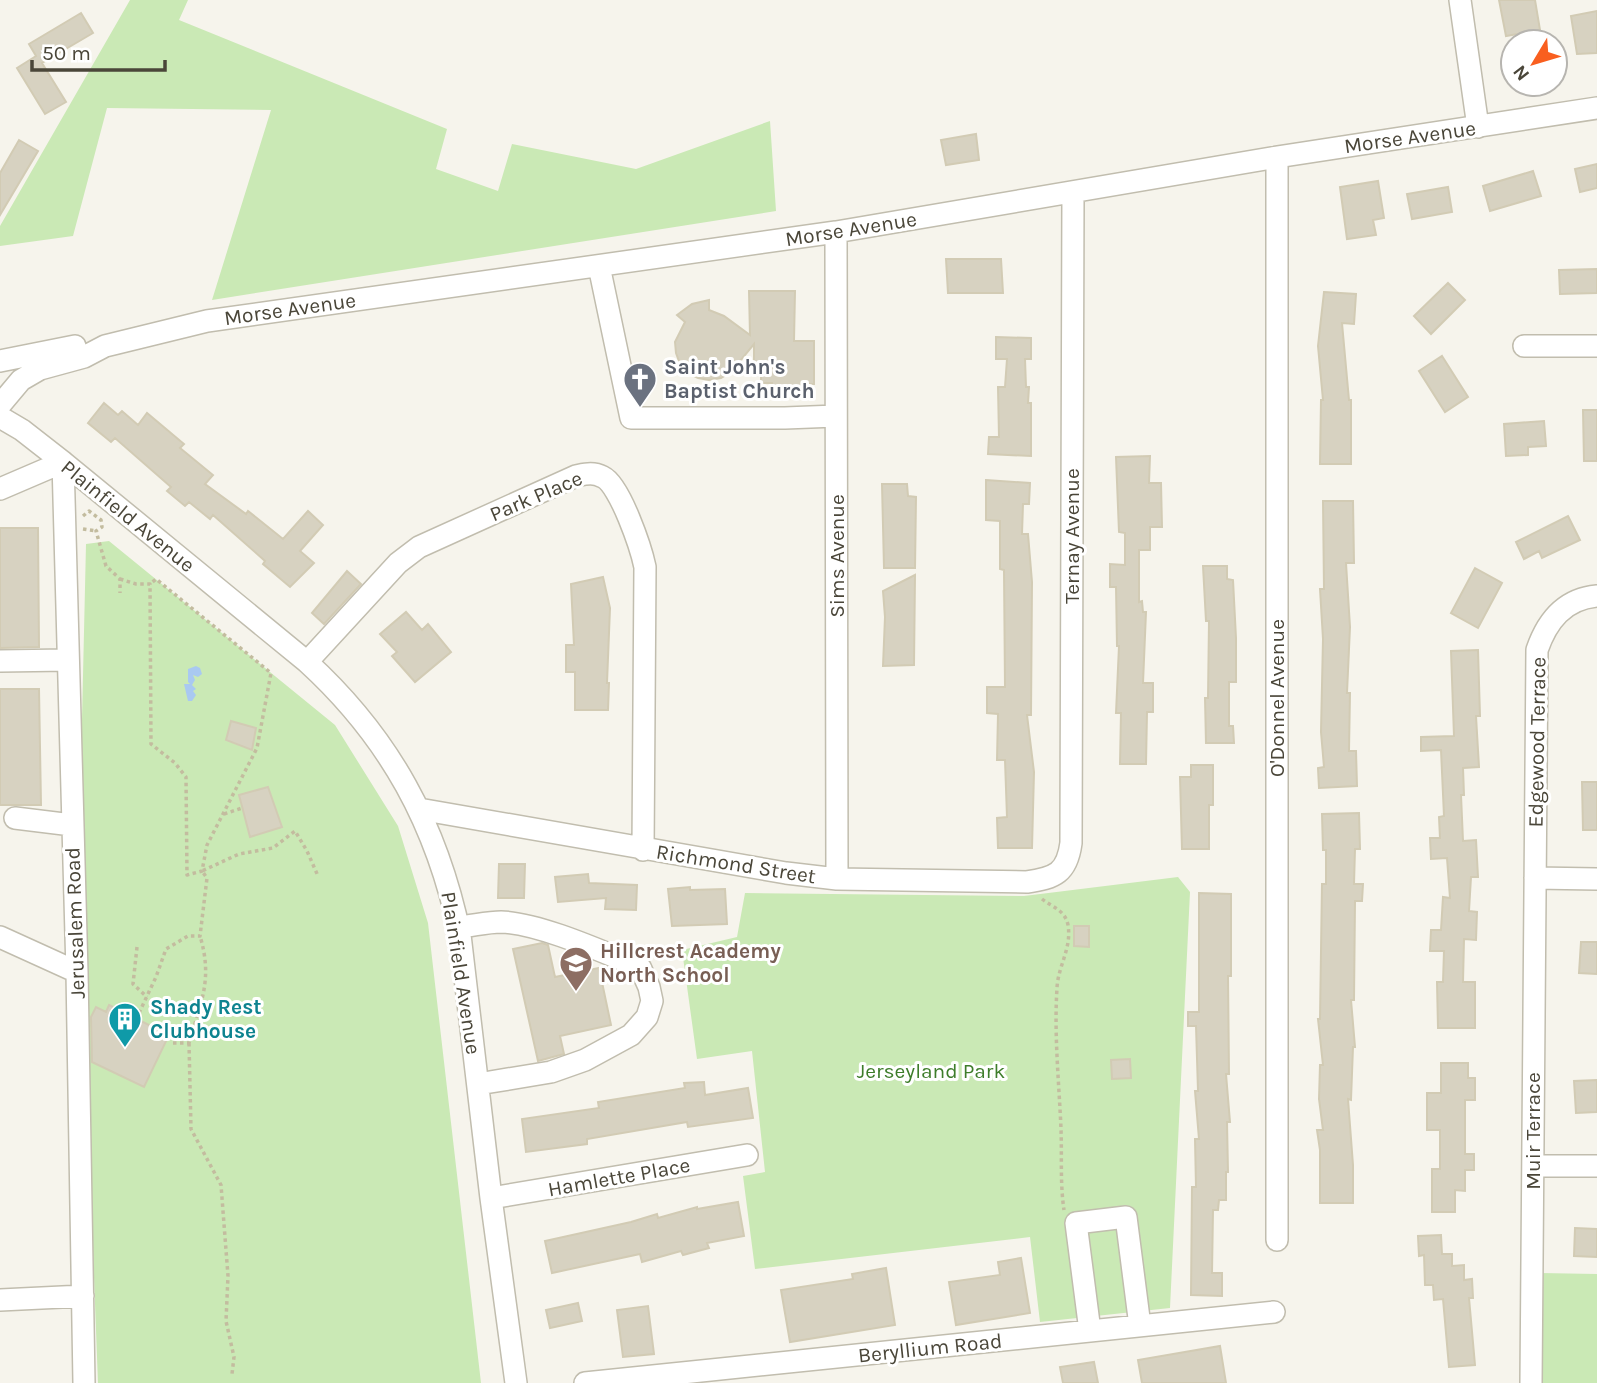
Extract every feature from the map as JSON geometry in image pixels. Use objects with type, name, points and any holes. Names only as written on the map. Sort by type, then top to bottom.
[{"type":"street","points":[[1460,0],[1478,127]]},
{"type":"street","name":"Morse Avenue","points":[[0,405],[21,380],[40,369],[84,357],[105,346],[207,321],[836,232],[1277,157],[1597,108]]},
{"type":"street","name":"O'Donnel Avenue","points":[[1277,157],[1277,1240]]},
{"type":"street","name":"Ternay Avenue","points":[[1056,874],[1064,868],[1071,843],[1073,192]]},
{"type":"street","name":"Sims Avenue","points":[[836,232],[837,879]]},
{"type":"street","points":[[599,266],[631,418],[836,416]]},
{"type":"street","name":"Morse Avenue","points":[[0,361],[82,345],[105,346]]},
{"type":"street","points":[[1524,346],[1597,345]]},
{"type":"street","name":"Plainfield Avenue","points":[[0,417],[22,430],[63,462],[307,662],[341,693],[374,734],[419,809],[439,856],[458,927],[516,1383]]},
{"type":"street","points":[[0,489],[63,462]]},
{"type":"street","name":"Jerusalem Road","points":[[63,462],[66,660],[77,972],[84,1383]]},
{"type":"street","name":"Park Place","points":[[307,662],[398,563],[419,547],[576,476],[590,472],[606,478],[615,488],[641,547],[645,567],[643,850]]},
{"type":"street","name":"Edgewood Terrace","points":[[1535,878],[1537,650],[1544,631],[1561,609],[1586,597],[1597,596]]},
{"type":"street","points":[[0,662],[66,660]]},
{"type":"street","name":"Richmond Street","points":[[419,809],[643,850],[837,879],[1027,882],[1056,874]]},
{"type":"street","points":[[15,818],[72,825]]},
{"type":"street","points":[[1535,878],[1597,879]]},
{"type":"street","name":"Muir Terrace","points":[[1531,1383],[1535,878]]},
{"type":"street","points":[[458,927],[500,922],[522,925],[601,951],[640,967],[652,1001],[647,1017],[631,1035],[585,1060],[551,1072],[478,1084]]},
{"type":"street","points":[[0,937],[77,972]]},
{"type":"street","name":"Hamlette Place","points":[[491,1198],[747,1155]]},
{"type":"street","points":[[1533,1166],[1597,1166]]},
{"type":"street","points":[[1090,1331],[1076,1223],[1126,1217],[1140,1326]]},
{"type":"street","points":[[0,1300],[83,1296]]},
{"type":"street","name":"Beryllium Road","points":[[585,1383],[1274,1312]]},
{"type":"path","points":[[89,512],[101,520],[102,527],[96,531],[87,532],[82,529],[84,513],[89,512]]},
{"type":"path","points":[[96,531],[106,566],[120,579],[136,584],[150,584],[156,579],[271,673],[257,748],[207,845],[202,871],[206,878],[200,936],[207,958],[205,989],[189,1043],[191,1129],[221,1185],[228,1276],[226,1321],[234,1357],[232,1374]]},
{"type":"path","points":[[120,579],[120,593]]},
{"type":"path","points":[[150,584],[151,744],[175,763],[186,777],[187,875],[239,854],[273,848],[295,831],[318,876]]},
{"type":"path","points":[[222,814],[242,808]]},
{"type":"path","points":[[1027,882],[1044,901],[1059,910],[1068,926],[1068,948],[1058,980],[1057,1053],[1063,1205],[1065,1216],[1076,1223]]},
{"type":"path","points":[[139,1013],[166,948],[188,936],[200,936]]},
{"type":"path","points":[[136,947],[134,984],[147,997]]},
{"type":"path","points":[[173,1043],[189,1043]]},
{"type":"green space","points":[[130,0],[188,0],[179,20],[447,129],[436,169],[498,191],[512,144],[636,169],[770,121],[776,211],[212,300],[271,110],[107,108],[73,236],[0,246],[0,226]]},
{"type":"green space","points":[[109,541],[335,725],[398,826],[428,923],[481,1383],[98,1383],[82,960],[81,763],[86,544]]},
{"type":"green space","name":"Jerseyland Park","points":[[1178,877],[1190,892],[1170,1308],[1040,1322],[1030,1237],[755,1269],[743,1176],[765,1172],[752,1051],[697,1059],[682,950],[737,937],[745,893],[1024,896]]},
{"type":"green space","points":[[1540,1273],[1597,1274],[1597,1383],[1539,1383]]},
{"type":"water","points":[[196,666],[202,674],[198,677],[193,675],[195,680],[192,685],[196,689],[193,691],[196,695],[192,701],[188,701],[184,684],[190,684],[188,669]]},
{"type":"building","points":[[1499,0],[1535,0],[1540,28],[1504,28]]},
{"type":"building","points":[[1597,11],[1597,53],[1577,54],[1571,16]]},
{"type":"building","points":[[81,13],[93,33],[42,63],[66,102],[45,114],[17,68],[36,56],[29,44]]},
{"type":"building","points":[[976,134],[979,160],[946,165],[941,140]]},
{"type":"building","points":[[19,140],[38,151],[0,215],[0,173]]},
{"type":"building","points":[[1597,164],[1597,188],[1580,192],[1575,169]]},
{"type":"building","points":[[1533,171],[1541,196],[1490,211],[1483,186]]},
{"type":"building","points":[[1378,181],[1384,218],[1373,220],[1376,235],[1347,239],[1340,187]]},
{"type":"building","points":[[1448,187],[1452,212],[1412,219],[1407,194]]},
{"type":"building","points":[[946,259],[1001,259],[1003,293],[948,293]]},
{"type":"building","points":[[1597,269],[1597,293],[1560,294],[1559,270]]},
{"type":"building","points":[[1448,283],[1465,300],[1431,334],[1414,316]]},
{"type":"building","points":[[749,291],[795,291],[794,341],[814,341],[814,384],[810,384],[810,394],[772,394],[772,383],[761,383],[761,376],[754,376],[754,344],[731,372],[721,378],[698,378],[688,373],[680,364],[675,342],[685,322],[677,315],[692,304],[709,300],[709,310],[724,316],[750,335]]},
{"type":"building","points":[[1324,292],[1356,294],[1354,324],[1342,323],[1351,400],[1351,464],[1320,464],[1323,400],[1318,346]]},
{"type":"building","points":[[996,337],[1031,338],[1031,359],[1025,359],[1028,403],[1031,403],[1031,456],[988,454],[989,437],[999,437],[998,387],[1005,387],[1007,359],[996,359]]},
{"type":"building","points":[[1442,356],[1468,397],[1445,412],[1419,371]]},
{"type":"building","points":[[104,403],[118,415],[122,411],[138,425],[147,413],[184,444],[180,448],[213,475],[205,484],[246,514],[248,511],[283,539],[308,511],[323,525],[300,551],[314,563],[290,587],[213,515],[210,519],[189,502],[185,506],[167,491],[171,487],[115,438],[111,442],[88,423]]},
{"type":"building","points":[[1583,410],[1597,410],[1597,461],[1584,461]]},
{"type":"building","points":[[1544,421],[1546,446],[1528,447],[1528,455],[1506,456],[1504,424]]},
{"type":"building","points":[[1150,456],[1149,483],[1161,483],[1162,527],[1150,527],[1150,550],[1139,550],[1139,602],[1142,601],[1143,612],[1146,612],[1143,683],[1153,683],[1153,712],[1147,712],[1146,764],[1120,764],[1121,713],[1116,713],[1119,646],[1116,587],[1110,587],[1110,564],[1125,565],[1125,533],[1119,532],[1116,457]]},
{"type":"building","points":[[986,480],[1030,483],[1029,504],[1023,504],[1022,534],[1028,534],[1032,582],[1031,715],[1027,715],[1034,772],[1032,848],[998,848],[997,818],[1007,817],[1005,760],[997,760],[998,714],[987,713],[987,687],[1005,687],[1004,570],[1000,569],[1000,521],[986,520]]},
{"type":"building","points":[[882,484],[907,484],[908,496],[916,497],[915,568],[884,568]]},
{"type":"building","points":[[1323,501],[1353,501],[1354,563],[1346,563],[1350,627],[1347,693],[1350,693],[1349,751],[1356,751],[1357,786],[1319,788],[1318,768],[1324,767],[1321,732],[1323,639],[1320,589],[1324,589]]},
{"type":"building","points":[[1568,516],[1580,540],[1542,558],[1539,551],[1524,559],[1516,542]]},
{"type":"building","points":[[0,528],[38,528],[39,647],[0,648]]},
{"type":"building","points":[[1203,566],[1227,566],[1227,579],[1233,580],[1236,682],[1229,682],[1229,726],[1233,726],[1234,743],[1206,743],[1205,698],[1208,698],[1209,621],[1206,621]]},
{"type":"building","points":[[1475,568],[1502,583],[1478,628],[1451,613]]},
{"type":"building","points":[[347,571],[361,584],[324,624],[312,613]]},
{"type":"building","points":[[915,575],[914,665],[883,666],[883,591]]},
{"type":"building","points":[[603,577],[610,608],[608,710],[575,710],[575,672],[566,672],[566,645],[574,645],[571,584]]},
{"type":"building","points":[[406,612],[422,630],[428,624],[451,652],[415,682],[392,656],[397,652],[380,634]]},
{"type":"building","points":[[1478,650],[1480,716],[1476,716],[1479,767],[1463,768],[1464,795],[1461,795],[1463,841],[1476,840],[1478,877],[1471,877],[1469,911],[1477,912],[1476,940],[1464,939],[1463,982],[1475,982],[1475,1028],[1438,1028],[1437,982],[1443,982],[1444,951],[1430,951],[1431,930],[1441,930],[1443,897],[1450,898],[1447,858],[1431,859],[1430,838],[1440,838],[1439,817],[1444,816],[1441,750],[1421,751],[1421,737],[1454,736],[1451,651]]},
{"type":"building","points":[[0,689],[39,689],[41,805],[0,805]]},
{"type":"building","points":[[231,721],[256,728],[252,750],[226,740]]},
{"type":"building","points":[[1191,765],[1213,765],[1209,849],[1182,849],[1180,777],[1191,777]]},
{"type":"building","points":[[1582,782],[1597,782],[1597,830],[1583,830]]},
{"type":"building","points":[[268,787],[282,827],[250,837],[239,795]]},
{"type":"building","points":[[1359,813],[1360,849],[1355,849],[1354,884],[1363,884],[1362,901],[1355,901],[1354,1000],[1351,1000],[1355,1047],[1351,1100],[1348,1099],[1353,1203],[1320,1203],[1320,1150],[1317,1130],[1323,1130],[1319,1099],[1320,1065],[1323,1065],[1318,1019],[1322,884],[1326,884],[1322,814]]},
{"type":"building","points":[[499,864],[525,864],[524,898],[498,898]]},
{"type":"building","points":[[588,874],[589,883],[637,885],[636,910],[605,909],[606,898],[558,902],[555,877]]},
{"type":"building","points":[[690,887],[690,890],[725,889],[727,924],[672,926],[668,889]]},
{"type":"building","points":[[1199,893],[1231,894],[1229,1074],[1226,1074],[1230,1122],[1227,1122],[1228,1172],[1226,1200],[1219,1200],[1218,1210],[1213,1210],[1212,1273],[1222,1273],[1222,1296],[1191,1295],[1192,1187],[1196,1187],[1195,1139],[1199,1139],[1195,1091],[1198,1091],[1196,1026],[1188,1026],[1188,1012],[1199,1012]]},
{"type":"building","points":[[1074,926],[1089,926],[1089,947],[1074,946]]},
{"type":"building","points":[[1581,942],[1597,942],[1597,974],[1579,973]]},
{"type":"building","points":[[542,943],[548,945],[555,977],[599,968],[611,1025],[560,1036],[564,1054],[538,1061],[513,949]]},
{"type":"building","name":"Shady Rest Clubhouse","points":[[109,1005],[169,1035],[144,1087],[92,1062],[91,1017],[96,1007],[106,1012]]},
{"type":"building","points":[[1130,1059],[1131,1078],[1112,1079],[1111,1060]]},
{"type":"building","points":[[1441,1063],[1468,1063],[1468,1078],[1475,1078],[1475,1100],[1465,1100],[1465,1154],[1474,1154],[1474,1170],[1465,1170],[1465,1191],[1455,1190],[1455,1212],[1432,1212],[1432,1169],[1440,1169],[1440,1130],[1427,1130],[1427,1093],[1441,1093]]},
{"type":"building","points":[[1597,1080],[1597,1112],[1576,1113],[1574,1081]]},
{"type":"building","points":[[704,1082],[705,1095],[748,1088],[753,1118],[688,1127],[687,1122],[587,1139],[587,1144],[526,1152],[522,1119],[599,1108],[598,1102],[685,1088],[684,1083]]},
{"type":"building","points":[[738,1202],[744,1236],[707,1243],[709,1248],[683,1255],[681,1251],[642,1262],[640,1254],[552,1273],[545,1241],[657,1214],[658,1218],[697,1207]]},
{"type":"building","points":[[1575,1228],[1597,1229],[1597,1257],[1574,1256]]},
{"type":"building","points":[[1441,1235],[1442,1254],[1452,1254],[1452,1266],[1464,1265],[1464,1280],[1472,1279],[1473,1298],[1469,1298],[1475,1365],[1449,1367],[1443,1299],[1434,1300],[1433,1285],[1425,1285],[1424,1255],[1419,1256],[1418,1236]]},
{"type":"building","points":[[1021,1258],[1030,1313],[956,1325],[949,1282],[1000,1275],[998,1262]]},
{"type":"building","points":[[886,1268],[895,1325],[790,1342],[781,1290],[853,1279],[852,1274]]},
{"type":"building","points":[[578,1303],[582,1321],[550,1328],[546,1310]]},
{"type":"building","points":[[648,1306],[654,1354],[623,1357],[617,1310]]},
{"type":"building","points":[[1220,1346],[1226,1383],[1142,1383],[1138,1360]]},
{"type":"building","points":[[1094,1362],[1098,1383],[1063,1383],[1060,1367]]},
{"type":"place","name":"Saint John's Baptist Church","points":[[640,409]]},
{"type":"place","name":"Hillcrest Academy North School","points":[[576,993]]},
{"type":"place","name":"Shady Rest Clubhouse","points":[[125,1049]]}]
